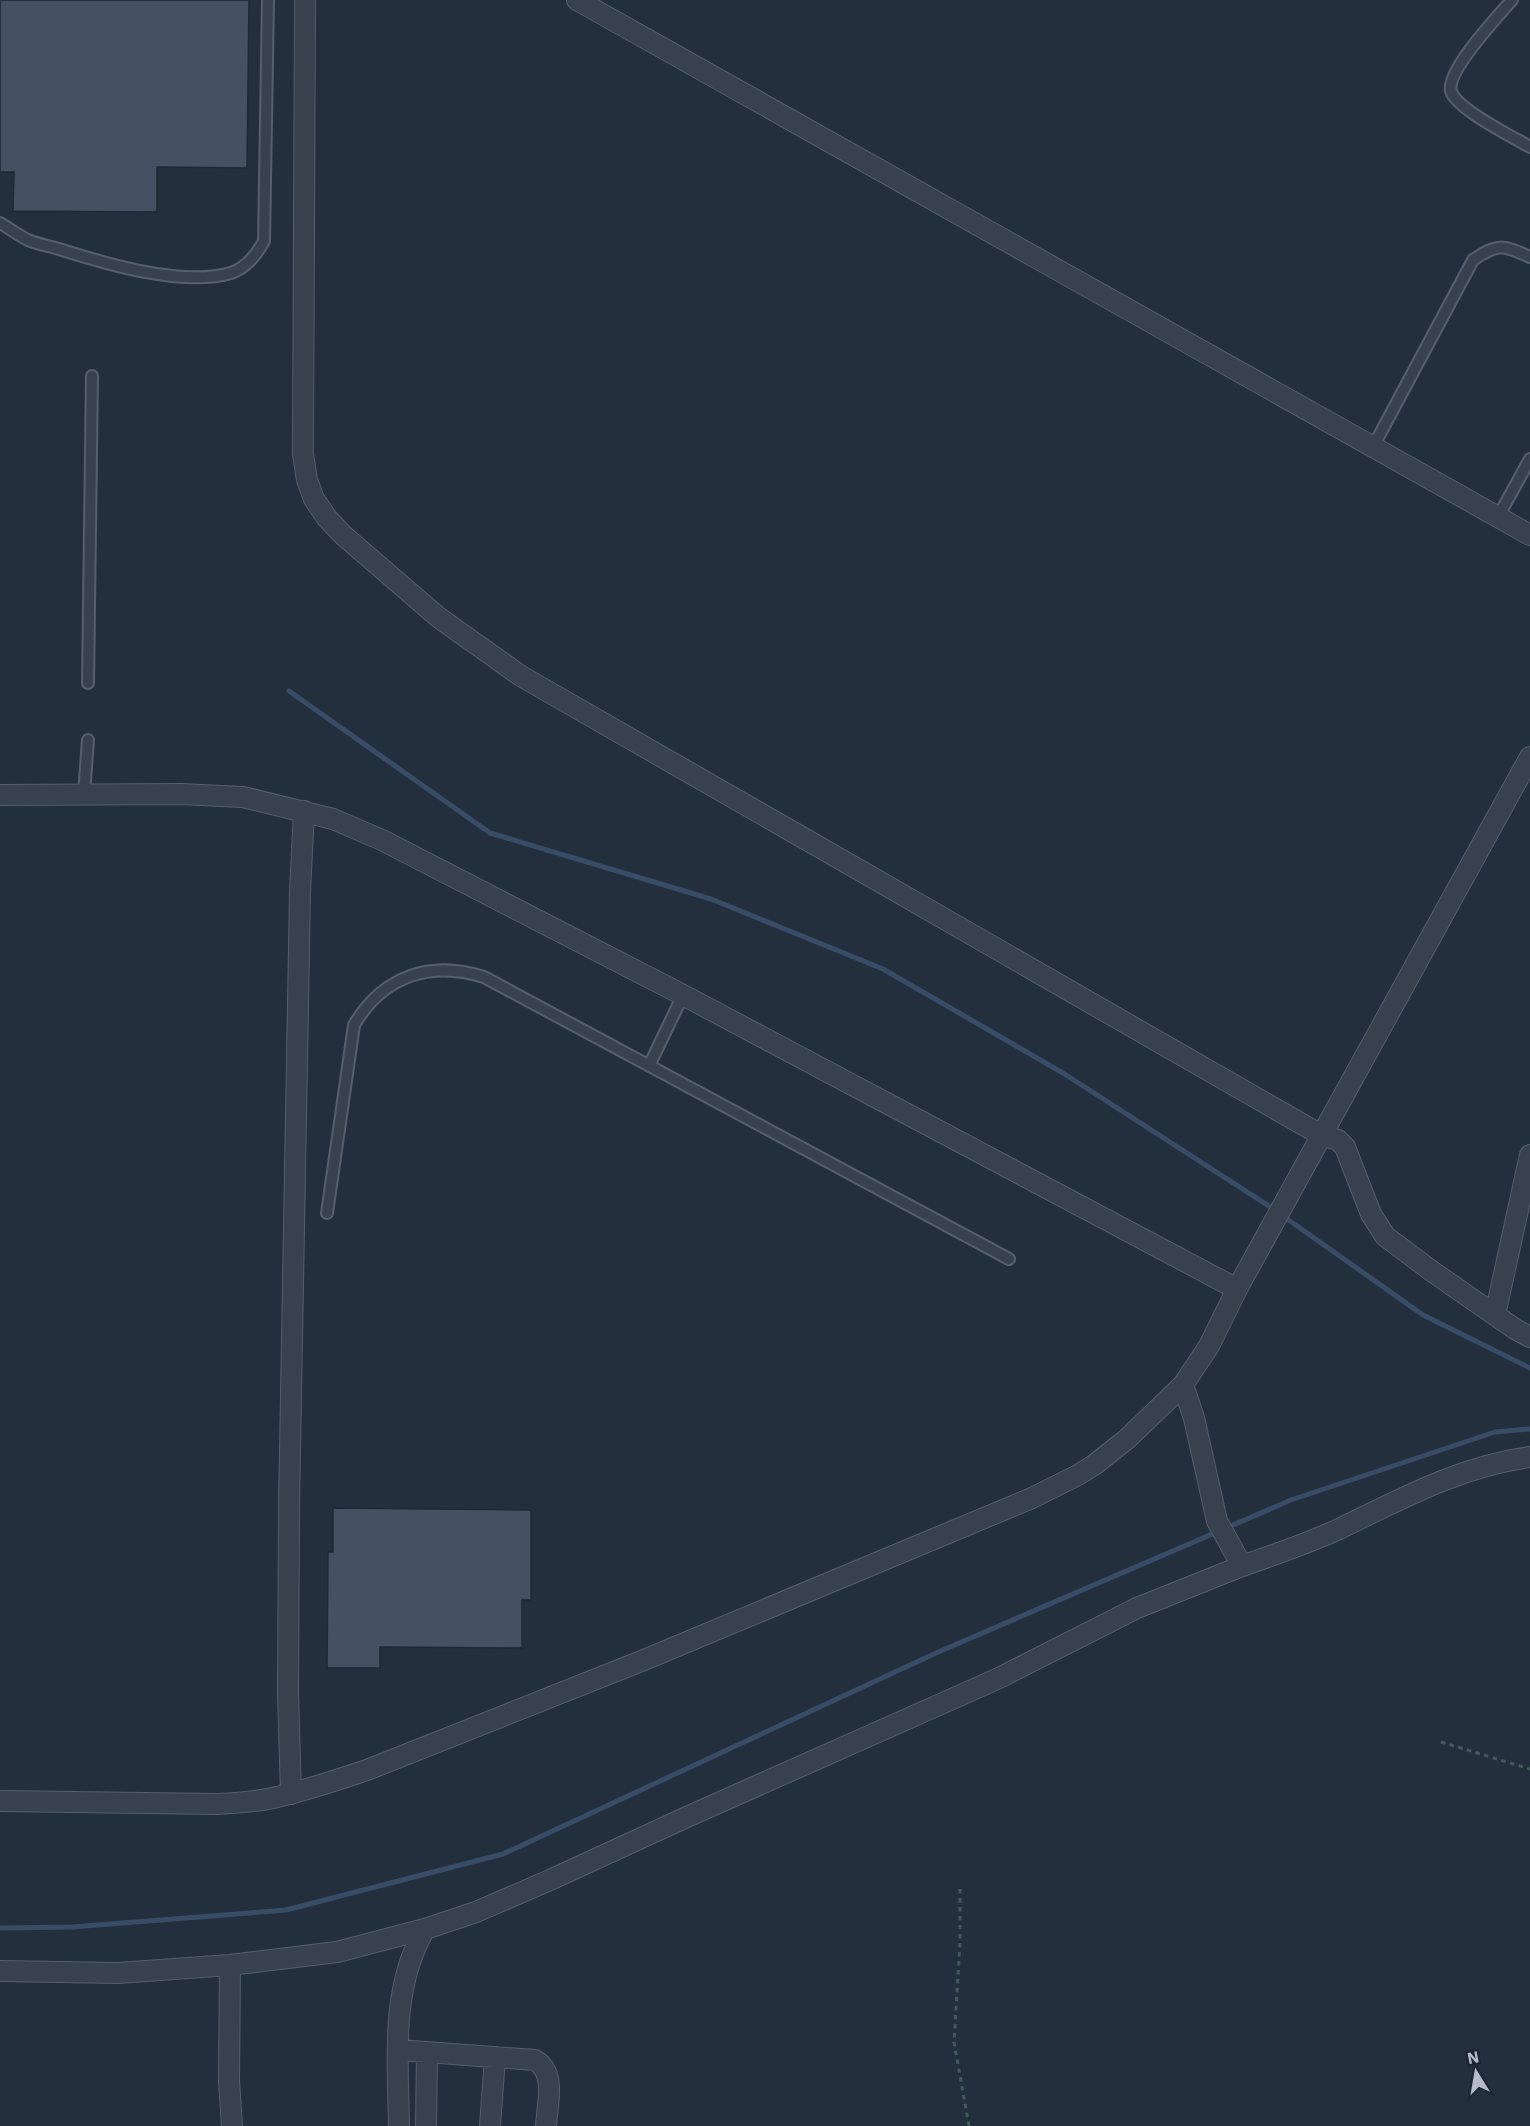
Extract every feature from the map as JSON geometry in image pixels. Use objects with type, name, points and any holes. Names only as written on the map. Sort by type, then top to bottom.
[{"type":"street","points":[[306,0],[303,454],[310,489],[327,518],[364,555],[438,617],[521,676],[1321,1135],[1338,1140],[1345,1147],[1371,1214],[1385,1236],[1530,1337]]},
{"type":"street","points":[[577,0],[1530,536]]},
{"type":"street","points":[[0,1801],[217,1804],[247,1802],[291,1794],[367,1770],[600,1677],[1039,1494],[1094,1465],[1127,1438],[1182,1385],[1209,1346],[1237,1289],[1530,757]]},
{"type":"street","points":[[0,795],[243,797],[333,819],[382,840],[683,995],[1237,1289]]},
{"type":"street","points":[[291,1794],[288,1694],[290,1495],[300,892],[304,811]]},
{"type":"street","points":[[1496,1315],[1529,1167]]},
{"type":"street","points":[[1182,1385],[1194,1418],[1217,1521],[1242,1566]]},
{"type":"street","points":[[0,1971],[118,1973],[230,1965],[337,1952],[425,1929],[476,1912],[996,1679],[1137,1608],[1326,1534],[1440,1480],[1474,1468],[1530,1457]]},
{"type":"street","points":[[399,2126],[400,2003],[407,1968],[415,1946],[425,1929]]},
{"type":"street","points":[[230,1965],[231,2126]]},
{"type":"street","points":[[399,2050],[536,2060],[547,2070],[549,2080],[546,2126]]},
{"type":"street","points":[[426,2126],[427,2052]]},
{"type":"street","points":[[490,2126],[495,2057]]},
{"type":"lane","points":[[0,223],[27,239],[87,259],[135,270],[179,276],[217,275],[233,272],[243,266],[257,253],[264,241],[268,0]]},
{"type":"lane","points":[[1512,0],[1456,69],[1451,82],[1451,91],[1457,101],[1478,117],[1530,147]]},
{"type":"lane","points":[[1373,447],[1473,260],[1496,247],[1507,247],[1530,257]]},
{"type":"lane","points":[[88,683],[92,376]]},
{"type":"lane","points":[[1498,517],[1530,459]]},
{"type":"lane","points":[[1520,478],[1530,485]]},
{"type":"lane","points":[[84,794],[88,740]]},
{"type":"lane","points":[[327,1213],[354,1025],[370,1002],[393,984],[420,973],[452,970],[484,977],[1009,1259]]},
{"type":"lane","points":[[649,1066],[683,995]]},
{"type":"path","points":[[1441,1742],[1530,1769]]},
{"type":"path","points":[[960,1889],[960,1943],[954,2042],[969,2126]]},
{"type":"building","points":[[0,0],[249,0],[247,168],[157,167],[157,212],[13,211],[14,172],[0,172]]},
{"type":"building","points":[[333,1508],[531,1510],[531,1600],[522,1600],[522,1648],[380,1647],[380,1668],[327,1668],[328,1552],[333,1552]]},
{"type":"waterway","points":[[289,691],[490,833],[711,899],[883,969],[1063,1073],[1275,1210]]},
{"type":"waterway","points":[[1283,1216],[1423,1315],[1530,1368]]},
{"type":"waterway","points":[[1226,1528],[1291,1500],[1495,1432],[1530,1429]]},
{"type":"waterway","points":[[0,1928],[72,1927],[286,1910],[503,1854],[936,1653],[1217,1532]]}]
